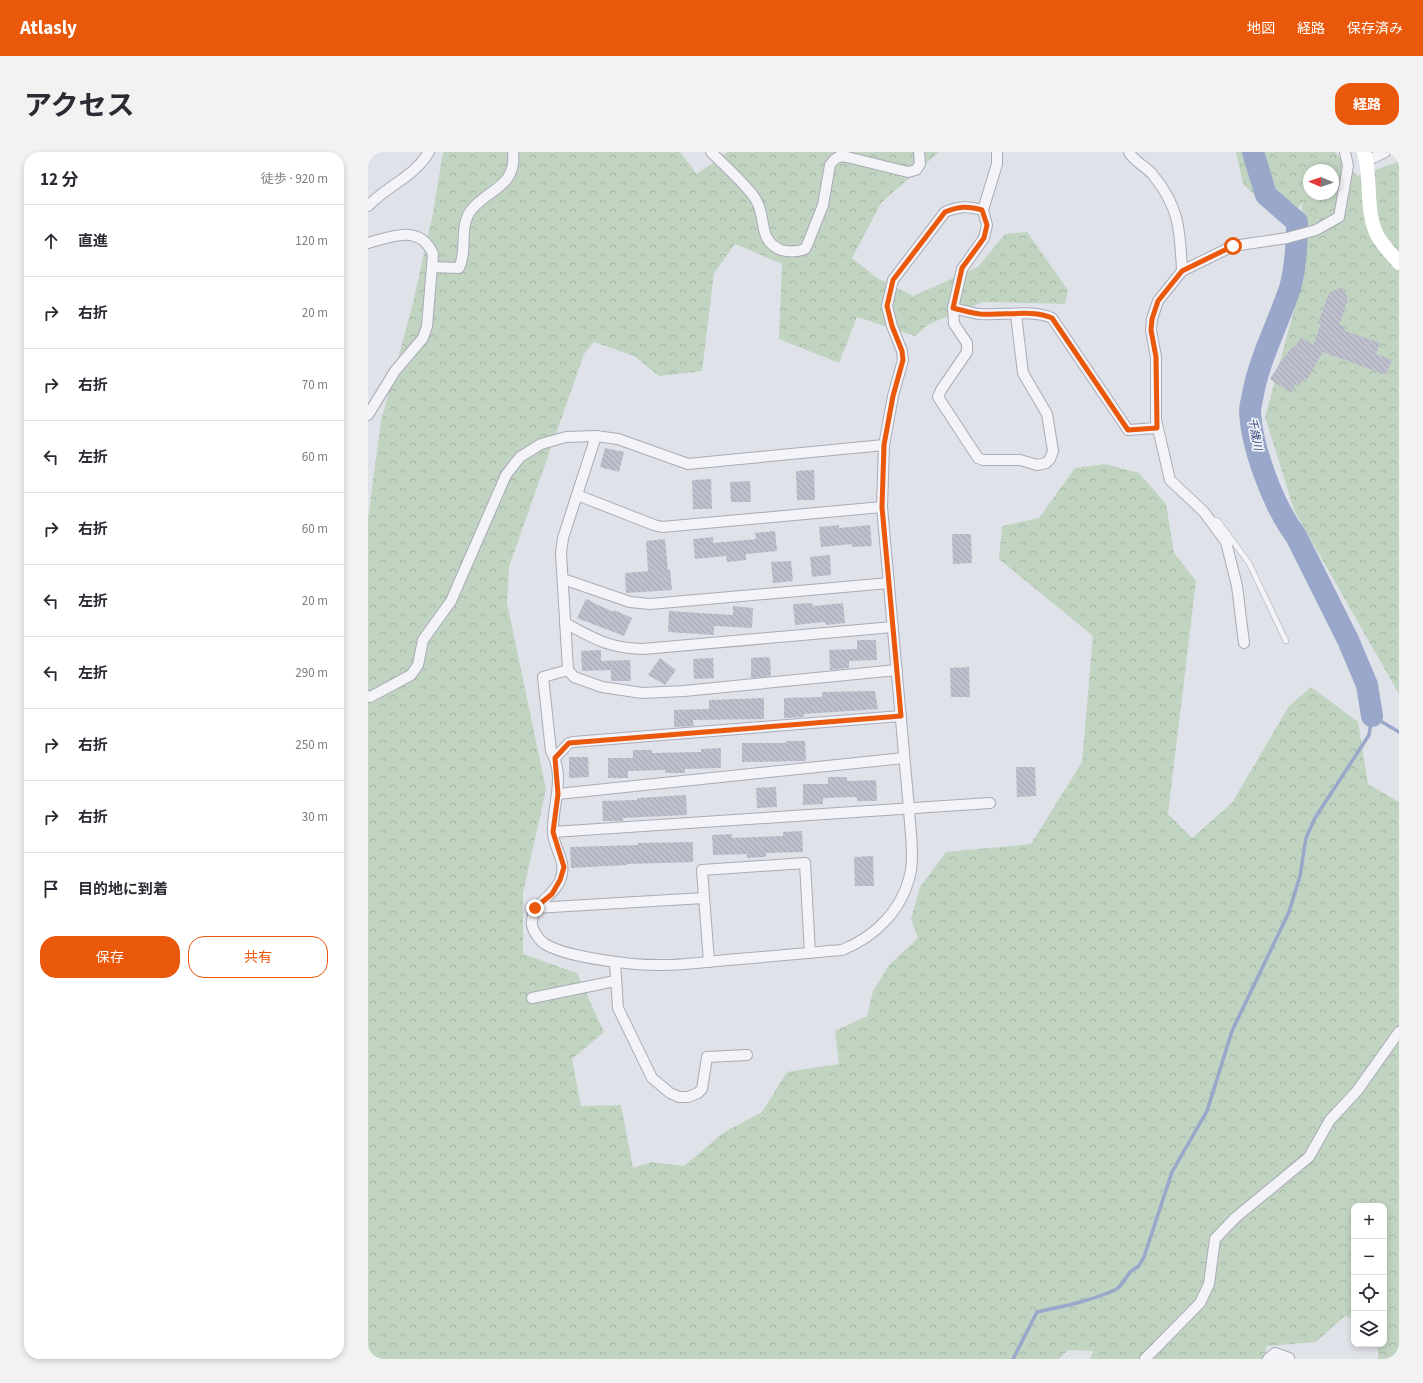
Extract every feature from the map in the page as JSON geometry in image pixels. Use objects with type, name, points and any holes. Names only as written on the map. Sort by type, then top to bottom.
[{"type":"main road","points":[[1366,157],[1370,215],[1376,234],[1399,263]]},
{"type":"street","points":[[368,206],[380,194],[408,176],[419,166],[429,152]]},
{"type":"street","points":[[432,267],[459,268],[462,263],[464,227],[467,218],[472,208],[499,188],[508,177],[513,167],[513,152]]},
{"type":"street","points":[[712,152],[757,200],[767,240],[772,246],[783,250],[799,251],[805,249],[823,205],[830,165],[834,160],[840,156],[847,157],[908,172],[916,170],[920,164],[920,152]]},
{"type":"street","points":[[997,152],[997,164],[982,210],[987,225],[984,238],[962,268],[953,308],[954,324],[967,343],[967,352],[941,390],[939,401],[978,458],[983,460],[1020,460],[1032,465],[1042,464],[1050,459],[1053,451],[1053,445],[1045,410],[1023,373],[1016,315]]},
{"type":"street","points":[[1129,152],[1146,167],[1172,202],[1180,230],[1182,271]]},
{"type":"street","points":[[1244,643],[1237,586],[1226,542],[1204,512],[1170,480],[1157,428],[1156,357],[1151,330],[1152,319],[1158,301],[1182,271],[1233,246],[1287,238],[1316,230],[1339,217],[1348,166],[1346,152]]},
{"type":"street","points":[[1366,157],[1385,152]]},
{"type":"street","points":[[568,670],[543,676],[551,751],[555,758],[558,794],[553,832],[564,867],[560,880],[552,894],[535,908],[532,926],[537,935],[545,944],[558,950],[615,962],[664,965],[709,962],[842,950],[860,943],[873,933],[890,916],[905,893],[911,870],[911,843],[882,507],[884,445],[893,396],[903,360],[902,351],[892,326],[887,306],[893,280],[945,212],[955,208],[969,206],[982,210]]},
{"type":"street","points":[[368,243],[396,235],[413,235],[430,249],[433,254],[427,326],[423,338],[395,371],[368,415]]},
{"type":"street","points":[[953,308],[979,314],[1016,315],[1031,313],[1044,314],[1052,318],[1128,430],[1157,428]]},
{"type":"street","points":[[368,696],[370,698],[411,675],[418,665],[423,640],[451,601],[506,476],[520,457],[541,444],[566,437],[596,436],[618,439],[688,464],[884,445]]},
{"type":"street","points":[[596,436],[563,538],[561,553],[568,670],[574,677],[602,687],[642,693],[684,691],[897,670]]},
{"type":"street","points":[[577,495],[662,527],[882,507]]},
{"type":"street","points":[[563,579],[630,602],[650,604],[889,584]]},
{"type":"street","points":[[565,623],[600,642],[616,647],[643,649],[893,627]]},
{"type":"street","points":[[555,758],[569,743],[573,742],[901,716]]},
{"type":"street","points":[[558,794],[904,758]]},
{"type":"street","points":[[553,832],[990,803]]},
{"type":"street","points":[[709,962],[702,870],[805,863],[810,953]]},
{"type":"street","points":[[535,908],[704,898]]},
{"type":"street","points":[[615,962],[615,981],[618,1008],[620,1013],[652,1078],[670,1093],[679,1097],[688,1097],[698,1093],[702,1089],[707,1057],[747,1055]]},
{"type":"street","points":[[532,998],[615,981]]},
{"type":"street","points":[[1145,1359],[1166,1340],[1200,1303],[1209,1284],[1215,1239],[1235,1218],[1309,1157],[1330,1120],[1357,1091],[1399,1032]]},
{"type":"street","points":[[1268,1359],[1275,1353],[1289,1358]]},
{"type":"lane","points":[[1209,519],[1218,521],[1250,563],[1286,641]]},
{"type":"green space","points":[[443,152],[680,152],[697,174],[728,152],[939,152],[881,203],[852,258],[877,278],[913,296],[978,267],[1005,234],[1027,232],[1068,290],[1065,304],[983,302],[929,324],[915,336],[857,317],[839,363],[779,339],[782,264],[735,244],[714,273],[702,371],[659,376],[634,356],[594,342],[584,354],[509,567],[507,603],[546,789],[523,893],[523,954],[577,973],[604,1032],[572,1059],[581,1106],[621,1105],[633,1168],[651,1162],[684,1166],[723,1133],[762,1112],[787,1072],[839,1064],[835,1031],[867,1016],[873,991],[889,965],[918,938],[911,919],[920,887],[946,852],[1031,844],[1082,762],[1093,636],[999,559],[1002,526],[1039,518],[1075,468],[1105,464],[1139,473],[1166,504],[1174,553],[1196,581],[1168,814],[1192,838],[1232,803],[1289,706],[1311,687],[1358,722],[1368,784],[1399,802],[1399,1359],[1378,1359],[1378,1347],[1387,1347],[1387,1203],[1351,1203],[1351,1319],[1345,1316],[1316,1342],[1267,1346],[1264,1359],[1090,1359],[1093,1351],[1068,1350],[1059,1359],[368,1359],[368,519],[381,421],[412,307],[433,213]]},
{"type":"green space","points":[[1236,152],[1335,152],[1357,176],[1398,162],[1399,152],[1399,694],[1294,510],[1265,417],[1300,288],[1302,202],[1287,226],[1243,184]]},
{"type":"building","points":[[1342,287],[1348,299],[1339,325],[1345,326],[1343,330],[1380,343],[1376,354],[1392,360],[1386,375],[1323,352],[1307,380],[1304,378],[1299,386],[1296,384],[1291,393],[1270,379],[1281,361],[1293,346],[1295,347],[1301,337],[1313,345],[1321,324],[1318,323],[1329,293]]},
{"type":"building","points":[[605,448],[624,452],[619,472],[600,467]]},
{"type":"building","points":[[814,470],[815,500],[797,500],[796,471]]},
{"type":"building","points":[[711,479],[712,509],[693,509],[692,480]]},
{"type":"building","points":[[750,481],[751,502],[731,502],[730,482]]},
{"type":"building","points":[[839,525],[839,528],[870,525],[872,546],[852,547],[852,544],[821,547],[819,527]]},
{"type":"building","points":[[775,531],[777,551],[746,554],[746,560],[727,562],[726,556],[695,559],[693,539],[713,537],[713,543],[756,539],[755,533]]},
{"type":"building","points":[[952,534],[971,534],[972,563],[953,564]]},
{"type":"building","points":[[665,539],[668,570],[670,569],[672,590],[626,593],[625,573],[648,571],[646,541]]},
{"type":"building","points":[[830,555],[831,575],[812,577],[810,557]]},
{"type":"building","points":[[791,561],[793,581],[773,583],[771,562]]},
{"type":"building","points":[[586,599],[613,612],[614,610],[632,618],[624,636],[577,618]]},
{"type":"building","points":[[812,603],[813,606],[843,603],[845,623],[826,625],[825,622],[795,625],[793,604]]},
{"type":"building","points":[[733,606],[753,608],[752,628],[714,626],[714,635],[668,632],[669,611],[733,615]]},
{"type":"building","points":[[857,640],[876,640],[877,660],[849,661],[849,668],[830,670],[829,650],[857,649]]},
{"type":"building","points":[[601,650],[601,661],[630,660],[631,681],[611,681],[611,670],[582,671],[581,651]]},
{"type":"building","points":[[770,657],[771,676],[751,678],[751,658]]},
{"type":"building","points":[[660,658],[676,670],[665,685],[648,675]]},
{"type":"building","points":[[713,658],[714,678],[694,679],[693,659]]},
{"type":"building","points":[[969,667],[970,697],[951,697],[950,668]]},
{"type":"building","points":[[875,691],[878,709],[804,714],[804,717],[784,718],[784,698],[822,697],[822,692]]},
{"type":"building","points":[[764,698],[764,719],[693,720],[694,726],[674,727],[674,710],[709,709],[709,700]]},
{"type":"building","points":[[786,741],[805,741],[806,761],[742,762],[742,743],[786,743]]},
{"type":"building","points":[[721,748],[721,768],[685,769],[685,773],[665,773],[665,770],[628,771],[628,778],[608,778],[608,758],[633,758],[633,750],[652,750],[652,753],[701,752],[701,749]]},
{"type":"building","points":[[569,757],[588,757],[589,777],[569,778]]},
{"type":"building","points":[[1016,767],[1035,767],[1036,796],[1017,797]]},
{"type":"building","points":[[828,777],[847,777],[847,781],[876,780],[877,801],[857,801],[857,797],[823,798],[823,804],[803,805],[803,784],[828,784]]},
{"type":"building","points":[[776,787],[777,807],[757,808],[756,788]]},
{"type":"building","points":[[686,795],[687,815],[623,818],[623,821],[603,821],[602,801],[637,800],[637,798]]},
{"type":"building","points":[[802,831],[803,852],[766,853],[766,857],[747,858],[747,854],[713,855],[712,835],[732,834],[732,838],[783,836],[783,832]]},
{"type":"building","points":[[693,842],[693,862],[627,864],[571,868],[570,847],[638,845],[638,843]]},
{"type":"building","points":[[873,856],[874,886],[855,886],[854,857]]},
{"type":"waterway","name":"千歳川","points":[[1253,152],[1266,195],[1297,222],[1296,255],[1290,288],[1260,367],[1251,405],[1250,412],[1255,443],[1272,494],[1296,536],[1348,640],[1367,685],[1372,716]]},
{"type":"waterway","points":[[1013,1359],[1037,1312],[1086,1300],[1115,1290],[1121,1285],[1128,1275],[1138,1267],[1144,1257],[1172,1172],[1207,1111],[1232,1031],[1289,912],[1300,876],[1306,838],[1315,818],[1369,735],[1372,716],[1399,732]]},
{"type":"route","points":[[535,908],[552,894],[560,880],[564,867],[553,832],[558,794],[555,758],[569,743],[901,716],[882,507],[884,445],[893,396],[903,360],[902,351],[892,326],[887,306],[888,295],[893,280],[945,212],[955,208],[969,206],[982,210],[987,225],[984,238],[962,268],[955,293],[953,308],[979,314],[1016,315],[1031,313],[1044,314],[1052,318],[1128,430],[1157,428],[1156,357],[1151,330],[1152,319],[1158,301],[1182,271],[1233,246]]}]
